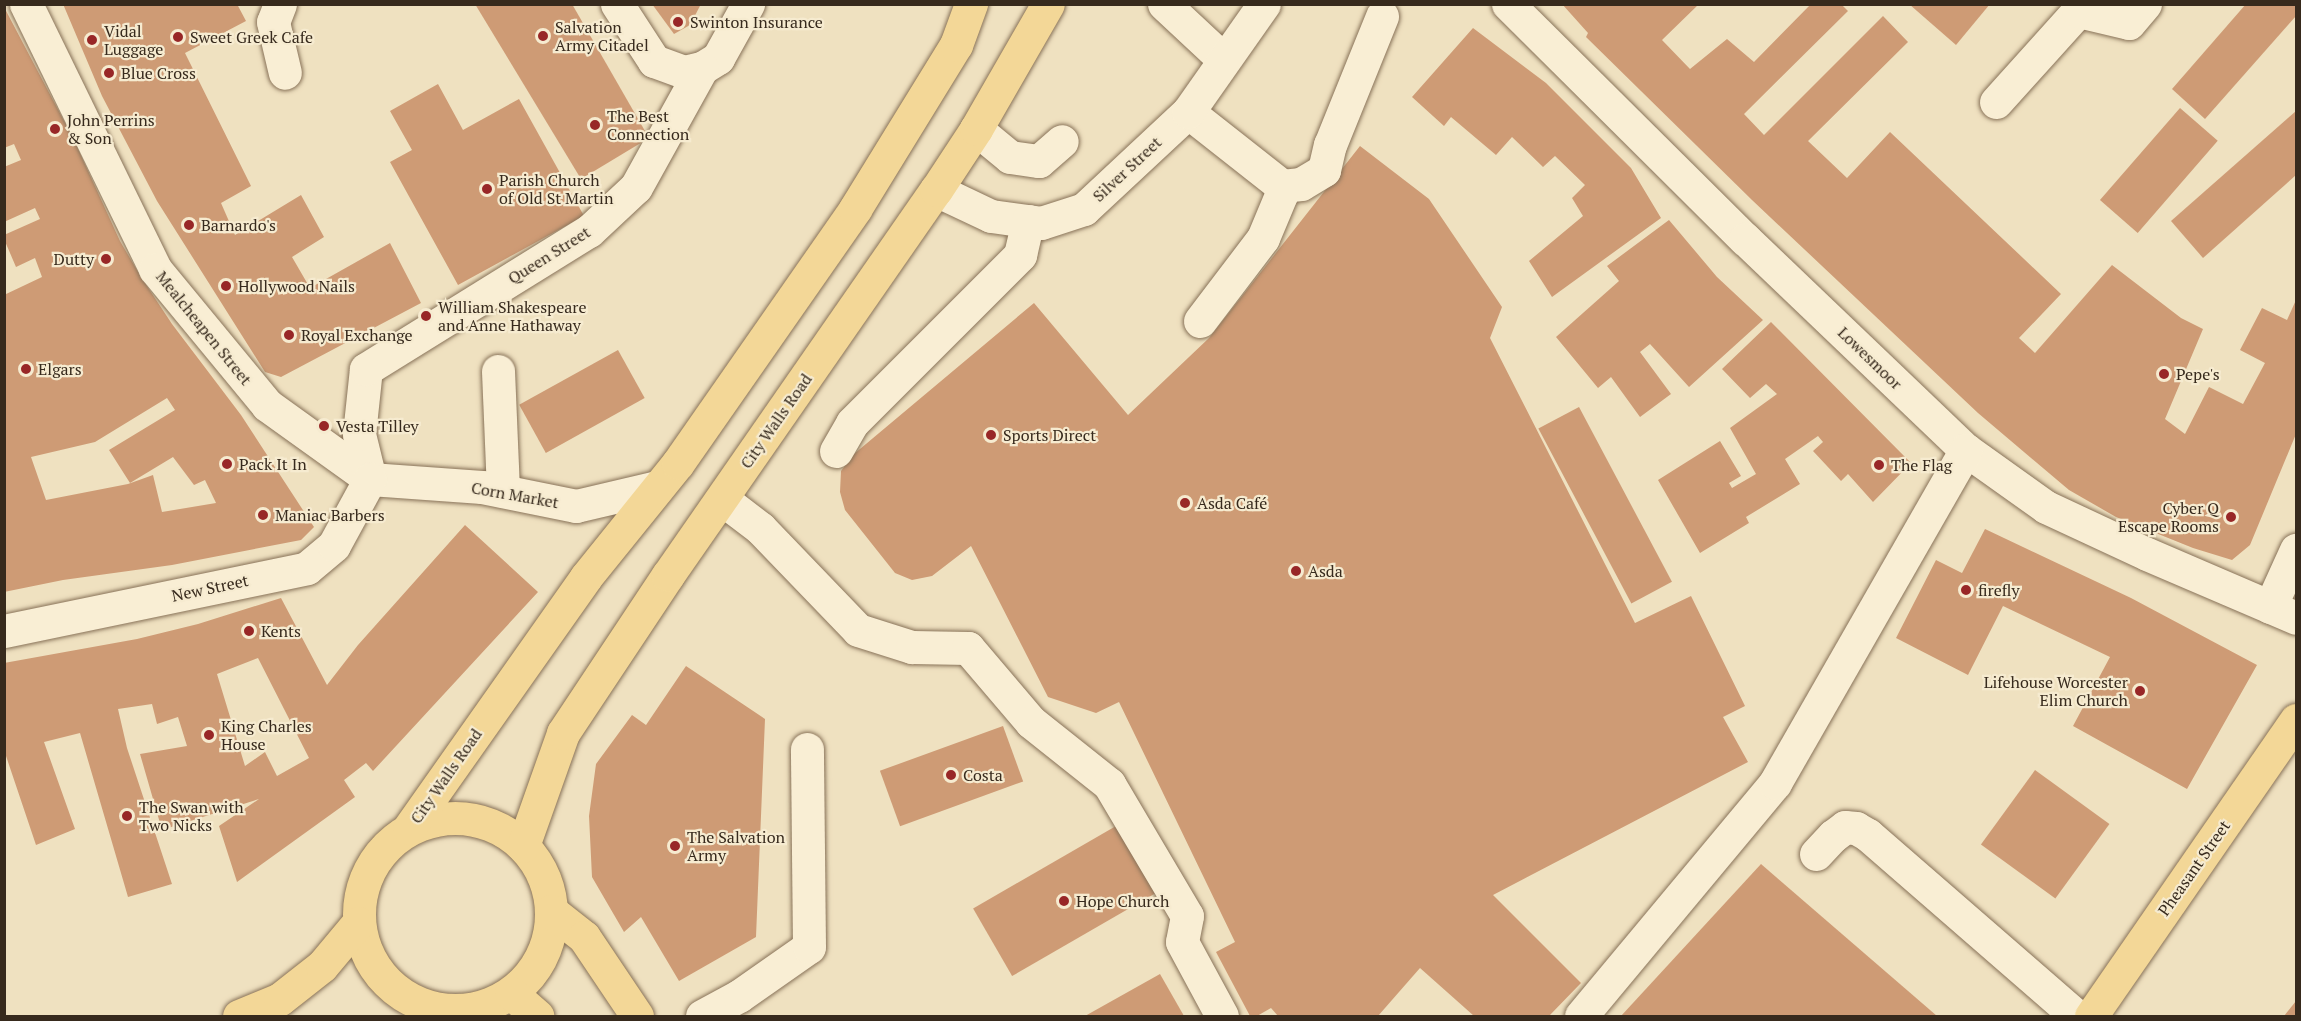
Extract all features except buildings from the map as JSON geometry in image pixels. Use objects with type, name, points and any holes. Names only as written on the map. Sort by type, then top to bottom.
[{"type":"main road","name":"City Walls Road","points":[[409,828],[586,577],[678,463],[855,208],[956,45],[971,4]]},
{"type":"main road","name":"City Walls Road","points":[[523,846],[563,733],[668,575],[936,190],[976,129],[1048,4]]},
{"type":"main road","name":"Pheasant Street","points":[[2091,1017],[2296,720]]},
{"type":"main road","points":[[2246,793],[2296,760]]},
{"type":"main road","points":[[460,817],[489,823],[523,846],[544,876],[551,911],[544,951],[533,972],[511,993],[479,1008],[437,1014],[413,1002],[382,978],[368,958],[358,923],[362,888],[383,849],[409,828],[460,817]]},
{"type":"main road","points":[[551,911],[584,937],[637,1017]]},
{"type":"main road","points":[[239,1017],[280,999],[322,966],[358,923]]},
{"type":"main road","points":[[511,993],[537,1017]]},
{"type":"street","name":"Mealcheapen Street","points":[[26,4],[155,269],[267,405],[370,479]]},
{"type":"street","points":[[280,4],[273,22],[285,73]]},
{"type":"street","points":[[617,4],[654,61],[684,72],[702,68]]},
{"type":"street","name":"Queen Street","points":[[370,479],[359,434],[366,369],[589,231],[636,187],[702,68],[718,58],[748,4]]},
{"type":"street","name":"City Walls Road","points":[[956,45],[983,4]]},
{"type":"street","points":[[1164,4],[1223,59]]},
{"type":"street","name":"Silver Street","points":[[936,190],[991,216],[1041,223],[1084,209],[1188,112],[1223,59],[1264,4]]},
{"type":"street","name":"Lowesmoor","points":[[1508,4],[1745,239],[1966,450],[2046,507],[2283,613]]},
{"type":"street","points":[[1996,102],[2078,11],[2128,23],[2145,4]]},
{"type":"street","points":[[1188,112],[1282,186],[1301,184],[1324,170],[1330,145],[1382,16]]},
{"type":"street","points":[[976,129],[1010,157],[1039,161],[1062,141]]},
{"type":"street","points":[[1200,321],[1263,238],[1281,195],[1282,186]]},
{"type":"street","points":[[836,451],[852,423],[1020,255],[1028,221]]},
{"type":"street","points":[[498,371],[503,491]]},
{"type":"street","points":[[1581,1017],[1775,783],[1966,450]]},
{"type":"street","name":"Corn Market","points":[[370,479],[503,491],[576,506],[657,487]]},
{"type":"street","name":"New Street","points":[[4,631],[307,568],[334,545],[370,479]]},
{"type":"street","points":[[722,500],[760,528],[858,630],[912,647],[968,648],[1032,722],[1109,784],[1187,916],[1182,942],[1222,1017]]},
{"type":"street","points":[[2283,613],[2296,550]]},
{"type":"street","points":[[702,1017],[739,996],[809,947],[807,749]]},
{"type":"street","points":[[1816,854],[1845,827],[1856,828],[1868,835],[2076,1017]]},
{"type":"place","name":"Swinton Insurance","points":[[678,22]]},
{"type":"place","name":"Salvation Army Citadel","points":[[543,36]]},
{"type":"place","name":"Sweet Greek Cafe","points":[[178,37]]},
{"type":"place","name":"Vidal Luggage","points":[[92,40]]},
{"type":"place","name":"Blue Cross","points":[[109,73]]},
{"type":"place","name":"The Best Connection","points":[[595,125]]},
{"type":"place","name":"John Perrins & Son","points":[[55,129]]},
{"type":"place","name":"Parish Church of Old St Martin","points":[[487,189]]},
{"type":"place","name":"Barnardo's","points":[[189,225]]},
{"type":"place","name":"Dutty","points":[[106,259]]},
{"type":"place","name":"Hollywood Nails","points":[[226,286]]},
{"type":"place","name":"William Shakespeare and Anne Hathaway","points":[[426,316]]},
{"type":"place","name":"Royal Exchange","points":[[289,335]]},
{"type":"place","name":"Elgars","points":[[26,369]]},
{"type":"place","name":"Pepe's","points":[[2164,374]]},
{"type":"place","name":"Vesta Tilley","points":[[324,426]]},
{"type":"place","name":"Sports Direct","points":[[991,435]]},
{"type":"place","name":"Pack It In","points":[[227,464]]},
{"type":"place","name":"The Flag","points":[[1879,465]]},
{"type":"place","name":"Asda Café","points":[[1185,503]]},
{"type":"place","name":"Maniac Barbers","points":[[263,515]]},
{"type":"place","name":"Cyber Q Escape Rooms","points":[[2231,517]]},
{"type":"place","name":"Asda","points":[[1296,571]]},
{"type":"place","name":"firefly","points":[[1966,590]]},
{"type":"place","name":"Kents","points":[[249,631]]},
{"type":"place","name":"Lifehouse Worcester Elim Church","points":[[2140,691]]},
{"type":"place","name":"King Charles House","points":[[209,735]]},
{"type":"place","name":"Costa","points":[[951,775]]},
{"type":"place","name":"The Swan with Two Nicks","points":[[127,816]]},
{"type":"place","name":"The Salvation Army","points":[[675,846]]},
{"type":"place","name":"Hope Church","points":[[1064,901]]}]
